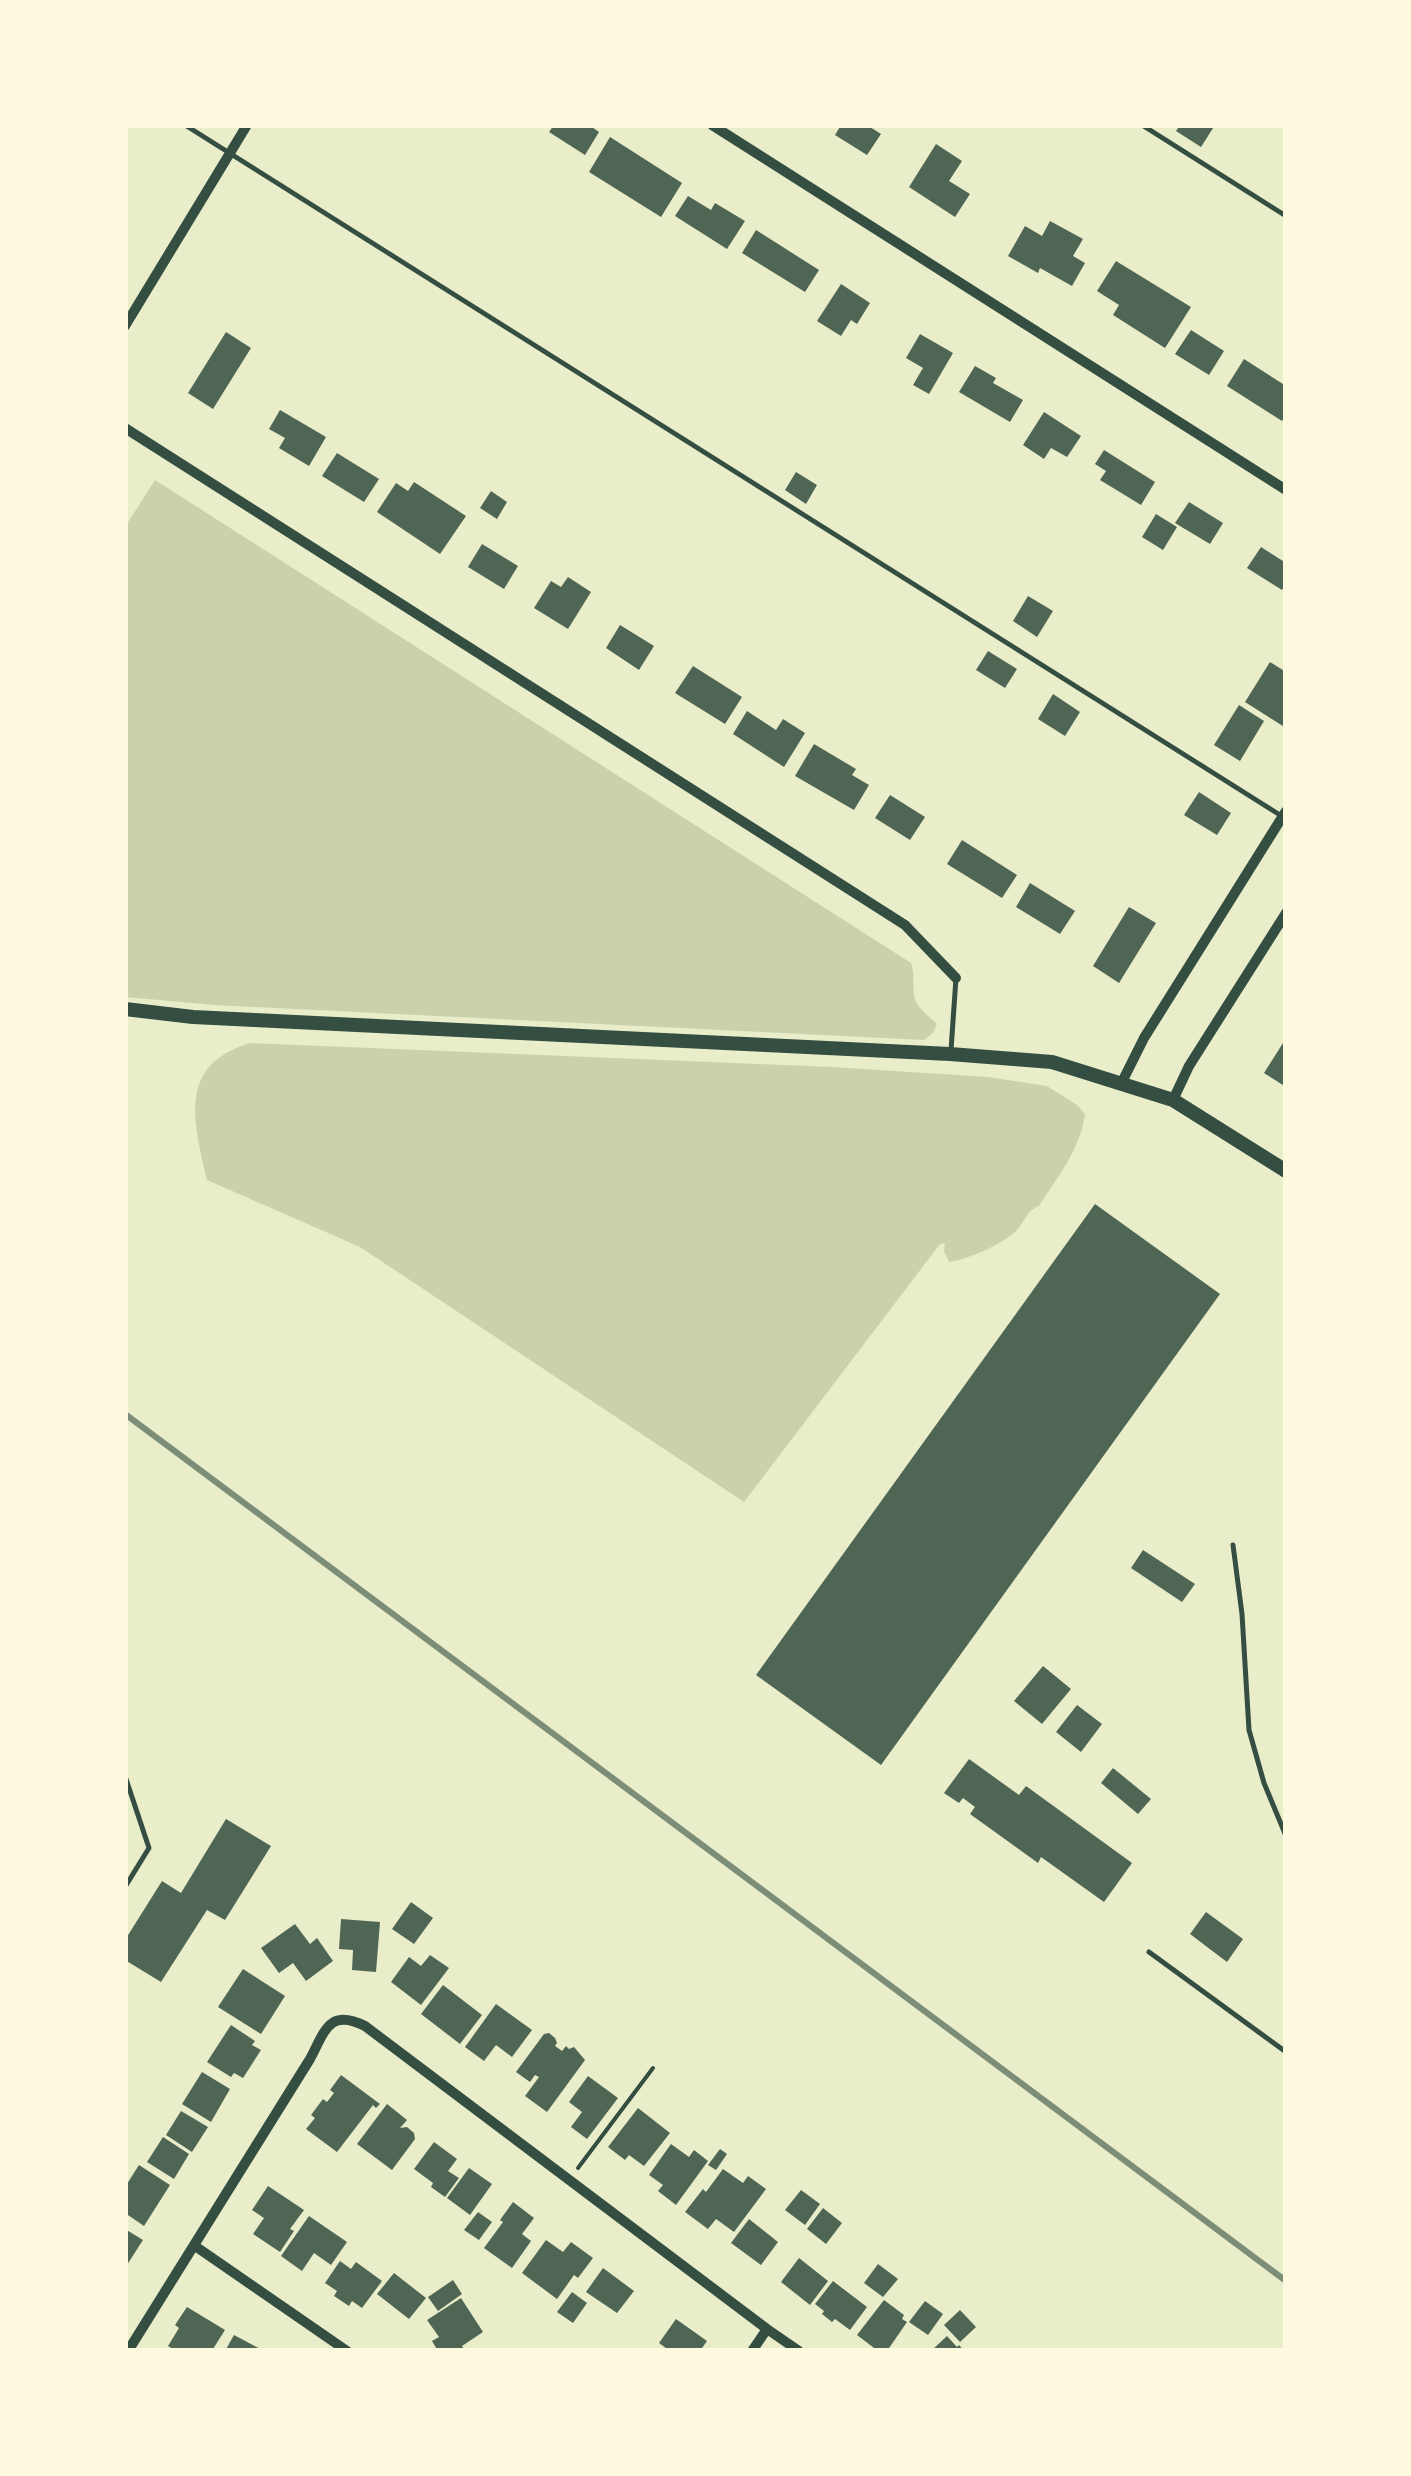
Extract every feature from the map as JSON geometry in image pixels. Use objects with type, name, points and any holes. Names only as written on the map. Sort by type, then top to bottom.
[{"type":"main road","points":[[125,1009],[193,1017],[1052,1062],[1173,1100],[1286,1171]]},
{"type":"street","points":[[125,326],[247,125]]},
{"type":"street","points":[[712,125],[1286,490]]},
{"type":"street","points":[[125,428],[905,926],[956,978]]},
{"type":"street","points":[[1122,1082],[1144,1038],[1284,814]]},
{"type":"street","points":[[1173,1100],[1189,1066],[1286,912]]},
{"type":"street","points":[[128,2351],[328,2024],[340,2018],[365,2026],[799,2351]]},
{"type":"street","points":[[195,2246],[347,2351]]},
{"type":"street","points":[[752,2351],[767,2330]]},
{"type":"lane","points":[[185,125],[1284,814]]},
{"type":"lane","points":[[1142,125],[1286,216]]},
{"type":"lane","points":[[950,1054],[956,978]]},
{"type":"lane","points":[[1233,1545],[1242,1614],[1249,1730],[1264,1783],[1286,1836]]},
{"type":"lane","points":[[125,1776],[149,1848],[125,1887]]},
{"type":"lane","points":[[1149,1952],[1286,2052]]},
{"type":"path","points":[[580,2166],[653,2068]]},
{"type":"green space","points":[[155,480],[911,963],[916,1000],[937,1024],[933,1033],[924,1040],[214,1005],[125,997],[125,527]]},
{"type":"green space","points":[[249,1043],[988,1077],[1047,1086],[1085,1114],[1073,1151],[1039,1206],[1011,1235],[975,1254],[949,1262],[945,1243],[940,1244],[744,1502],[360,1247],[207,1180],[195,1115],[200,1083],[219,1058]]},
{"type":"building","points":[[554,125],[589,125],[599,132],[585,155],[549,132]]},
{"type":"building","points":[[841,125],[867,125],[881,134],[867,155],[835,135]]},
{"type":"building","points":[[1180,125],[1215,125],[1201,147],[1176,131]]},
{"type":"building","points":[[610,137],[682,183],[661,217],[589,172]]},
{"type":"building","points":[[936,144],[962,161],[949,181],[970,194],[955,217],[909,187]]},
{"type":"building","points":[[688,196],[711,210],[715,203],[745,221],[727,249],[675,216]]},
{"type":"building","points":[[1050,221],[1083,239],[1073,256],[1085,263],[1072,286],[1008,256],[1025,226],[1042,236]]},
{"type":"building","points":[[756,230],[819,270],[805,292],[742,253]]},
{"type":"building","points":[[1116,261],[1191,307],[1165,348],[1113,315],[1119,305],[1097,291]]},
{"type":"building","points":[[841,284],[870,303],[857,324],[851,320],[841,336],[817,321]]},
{"type":"building","points":[[1191,330],[1224,351],[1209,375],[1175,354]]},
{"type":"building","points":[[226,332],[251,348],[213,409],[188,393]]},
{"type":"building","points":[[920,334],[953,353],[929,394],[913,385],[923,368],[906,358]]},
{"type":"building","points":[[1244,359],[1286,386],[1286,414],[1282,421],[1227,386]]},
{"type":"building","points":[[975,366],[996,378],[993,383],[1023,400],[1010,422],[959,392]]},
{"type":"building","points":[[280,410],[326,437],[309,466],[279,448],[285,438],[269,429]]},
{"type":"building","points":[[1044,412],[1081,436],[1067,457],[1051,448],[1044,459],[1023,445]]},
{"type":"building","points":[[1104,450],[1155,482],[1141,505],[1100,480],[1106,471],[1095,464]]},
{"type":"building","points":[[337,453],[379,479],[364,502],[322,476]]},
{"type":"building","points":[[796,472],[817,485],[806,504],[785,490]]},
{"type":"building","points":[[414,482],[466,516],[440,554],[377,512],[396,483],[408,491]]},
{"type":"building","points":[[491,491],[507,502],[497,519],[480,508]]},
{"type":"building","points":[[1189,502],[1223,523],[1210,544],[1175,523]]},
{"type":"building","points":[[1156,514],[1177,527],[1163,550],[1142,537]]},
{"type":"building","points":[[482,544],[518,566],[504,589],[468,567]]},
{"type":"building","points":[[1261,547],[1286,563],[1282,590],[1247,568]]},
{"type":"building","points":[[568,577],[591,592],[568,629],[534,608],[551,581],[561,587]]},
{"type":"building","points":[[1028,596],[1053,611],[1037,637],[1013,621]]},
{"type":"building","points":[[620,625],[654,646],[639,670],[606,648]]},
{"type":"building","points":[[988,651],[1017,669],[1005,688],[976,670]]},
{"type":"building","points":[[1270,662],[1286,672],[1286,728],[1245,702]]},
{"type":"building","points":[[693,666],[742,697],[725,724],[675,693]]},
{"type":"building","points":[[1053,694],[1080,712],[1065,736],[1038,719]]},
{"type":"building","points":[[1239,705],[1264,721],[1240,761],[1214,745]]},
{"type":"building","points":[[747,711],[776,730],[783,719],[805,733],[784,767],[733,734]]},
{"type":"building","points":[[814,744],[856,769],[852,775],[869,785],[854,810],[795,776]]},
{"type":"building","points":[[1199,792],[1231,813],[1217,835],[1184,815]]},
{"type":"building","points":[[890,795],[925,817],[910,840],[875,818]]},
{"type":"building","points":[[962,840],[1017,875],[1002,898],[947,864]]},
{"type":"building","points":[[1030,883],[1075,911],[1060,934],[1016,907]]},
{"type":"building","points":[[1129,907],[1156,923],[1119,983],[1093,966]]},
{"type":"building","points":[[1283,1043],[1286,1045],[1286,1087],[1264,1073]]},
{"type":"building","points":[[1095,1204],[1220,1294],[881,1765],[756,1675]]},
{"type":"building","points":[[1143,1550],[1195,1584],[1182,1602],[1131,1568]]},
{"type":"building","points":[[1043,1666],[1071,1689],[1042,1724],[1014,1701]]},
{"type":"building","points":[[1077,1705],[1102,1724],[1081,1752],[1056,1732]]},
{"type":"building","points":[[969,1759],[1019,1795],[1026,1786],[1132,1863],[1104,1902],[1041,1857],[1038,1863],[970,1814],[975,1807],[963,1798],[959,1803],[944,1793]]},
{"type":"building","points":[[1113,1768],[1151,1799],[1138,1814],[1101,1783]]},
{"type":"building","points":[[226,1819],[271,1846],[225,1920],[207,1910],[161,1982],[125,1960],[125,1940],[162,1881],[181,1893]]},
{"type":"building","points":[[411,1902],[433,1918],[414,1944],[392,1929]]},
{"type":"building","points":[[1206,1912],[1243,1939],[1227,1962],[1190,1934]]},
{"type":"building","points":[[341,1919],[380,1922],[376,1972],[352,1970],[353,1950],[339,1949]]},
{"type":"building","points":[[295,1924],[310,1944],[317,1938],[333,1961],[306,1981],[293,1963],[279,1973],[261,1948]]},
{"type":"building","points":[[430,1955],[449,1968],[421,2005],[391,1982],[409,1957],[421,1966]]},
{"type":"building","points":[[243,1969],[285,1996],[261,2034],[218,2007]]},
{"type":"building","points":[[443,1985],[482,2015],[460,2044],[421,2014]]},
{"type":"building","points":[[496,2004],[532,2030],[512,2057],[496,2045],[484,2061],[465,2047]]},
{"type":"building","points":[[231,2025],[255,2041],[252,2045],[261,2050],[243,2078],[234,2073],[231,2077],[207,2062]]},
{"type":"building","points":[[544,2034],[555,2038],[555,2046],[562,2051],[566,2046],[574,2047],[585,2060],[547,2112],[525,2096],[539,2077],[535,2075],[530,2082],[516,2072]]},
{"type":"building","points":[[202,2072],[230,2089],[211,2122],[182,2104]]},
{"type":"building","points":[[341,2075],[380,2104],[376,2108],[373,2105],[337,2152],[306,2129],[323,2099],[327,2102],[334,2093],[330,2090]]},
{"type":"building","points":[[588,2076],[618,2098],[587,2139],[571,2127],[582,2112],[569,2102]]},
{"type":"building","points":[[387,2104],[407,2120],[400,2128],[407,2127],[415,2139],[392,2170],[357,2144]]},
{"type":"building","points":[[638,2108],[670,2133],[644,2166],[629,2155],[625,2160],[608,2147]]},
{"type":"building","points":[[181,2111],[208,2127],[192,2152],[166,2135]]},
{"type":"building","points":[[163,2137],[189,2154],[174,2179],[147,2162]]},
{"type":"building","points":[[434,2142],[457,2159],[448,2171],[459,2178],[445,2197],[414,2169]]},
{"type":"building","points":[[671,2144],[689,2157],[694,2150],[708,2161],[676,2205],[658,2191],[663,2185],[649,2175]]},
{"type":"building","points":[[720,2149],[727,2154],[716,2170],[708,2165]]},
{"type":"building","points":[[139,2165],[170,2185],[144,2226],[125,2213],[125,2187]]},
{"type":"building","points":[[469,2168],[492,2184],[470,2215],[447,2198]]},
{"type":"building","points":[[723,2169],[743,2183],[748,2176],[766,2189],[734,2232],[716,2219],[708,2229],[685,2212]]},
{"type":"building","points":[[268,2186],[304,2210],[280,2252],[253,2234],[264,2218],[252,2210]]},
{"type":"building","points":[[801,2190],[820,2204],[805,2225],[785,2210]]},
{"type":"building","points":[[513,2202],[534,2218],[522,2234],[531,2241],[512,2268],[484,2248]]},
{"type":"building","points":[[823,2208],[842,2223],[826,2244],[807,2229]]},
{"type":"building","points":[[478,2212],[492,2222],[479,2240],[464,2230]]},
{"type":"building","points":[[309,2216],[347,2242],[331,2265],[314,2253],[302,2271],[281,2256]]},
{"type":"building","points":[[749,2219],[778,2242],[761,2265],[731,2243]]},
{"type":"building","points":[[125,2229],[143,2240],[125,2268]]},
{"type":"building","points":[[546,2240],[563,2252],[571,2242],[593,2258],[578,2278],[574,2275],[557,2299],[522,2273]]},
{"type":"building","points":[[799,2258],[828,2281],[810,2305],[781,2282]]},
{"type":"building","points":[[340,2261],[351,2269],[356,2262],[382,2281],[362,2308],[352,2301],[349,2306],[334,2296],[337,2291],[325,2283]]},
{"type":"building","points":[[878,2264],[898,2279],[883,2297],[864,2283]]},
{"type":"building","points":[[603,2268],[634,2291],[617,2313],[586,2292]]},
{"type":"building","points":[[394,2273],[426,2298],[409,2319],[377,2294]]},
{"type":"building","points":[[453,2280],[462,2294],[438,2311],[428,2297]]},
{"type":"building","points":[[833,2281],[867,2307],[850,2330],[835,2319],[832,2322],[815,2304]]},
{"type":"building","points":[[572,2292],[587,2303],[573,2323],[557,2312]]},
{"type":"building","points":[[461,2298],[483,2332],[462,2346],[462,2351],[438,2351],[432,2341],[439,2337],[427,2320]]},
{"type":"building","points":[[884,2300],[907,2322],[887,2351],[878,2351],[857,2335]]},
{"type":"building","points":[[925,2301],[943,2314],[928,2335],[909,2322]]},
{"type":"building","points":[[187,2307],[225,2330],[213,2349],[217,2351],[176,2351],[168,2346]]},
{"type":"building","points":[[960,2310],[976,2327],[960,2342],[944,2325]]},
{"type":"building","points":[[676,2319],[707,2341],[700,2351],[670,2351],[659,2343]]},
{"type":"building","points":[[234,2335],[264,2351],[225,2351]]},
{"type":"building","points":[[947,2336],[957,2347],[964,2351],[931,2351]]},
{"type":"railway","points":[[125,1414],[1286,2281]]}]
